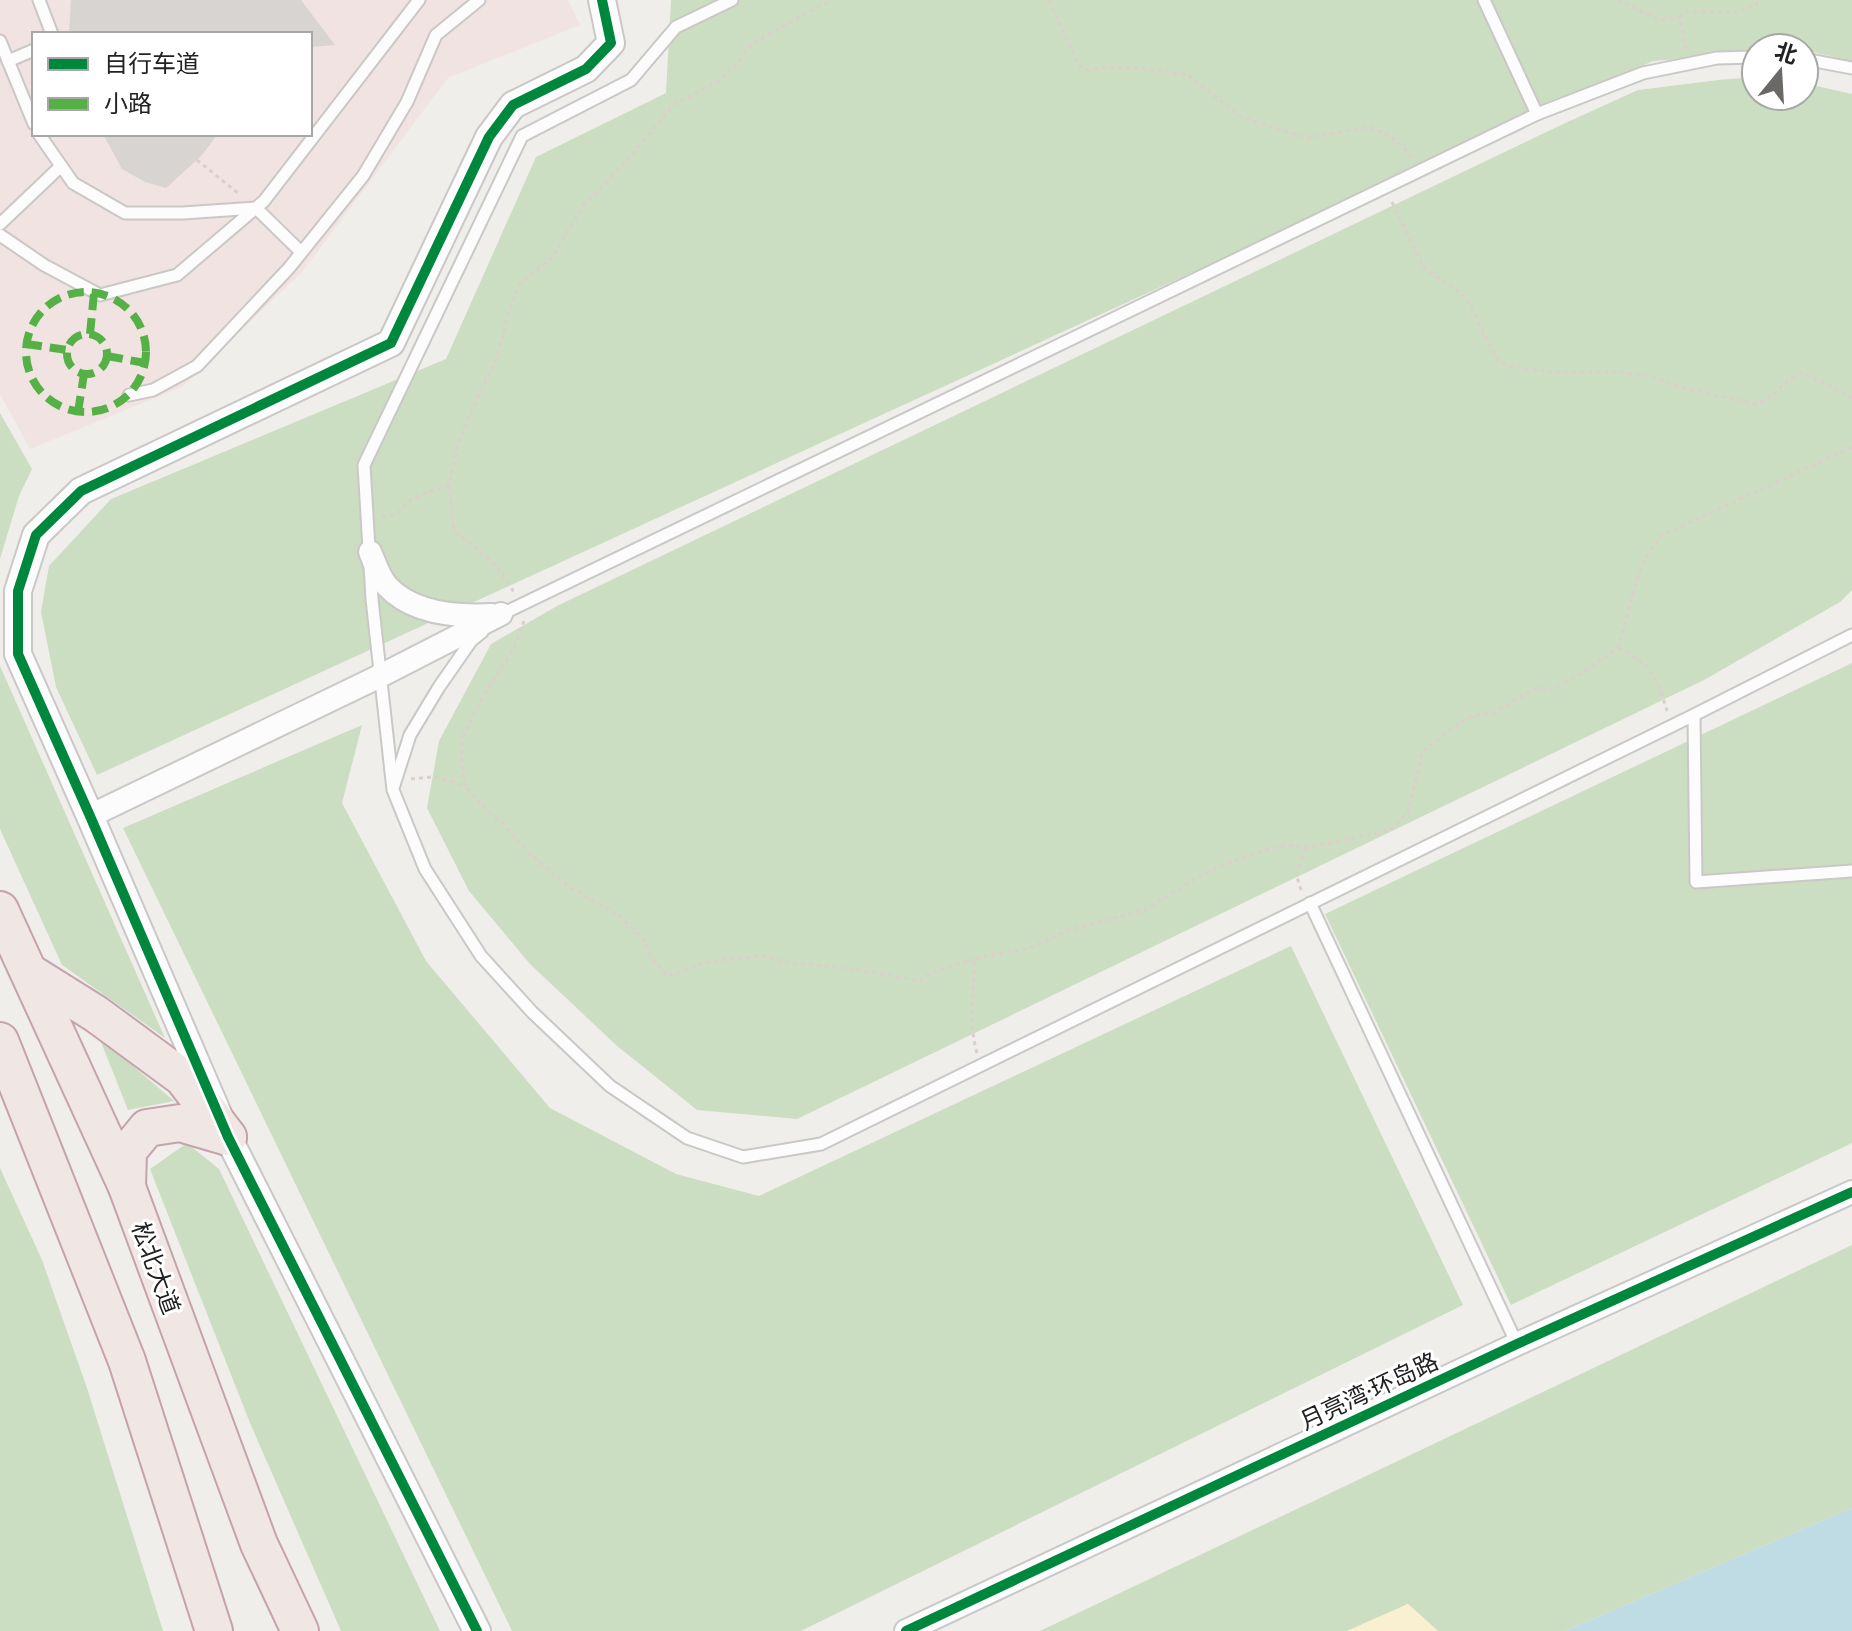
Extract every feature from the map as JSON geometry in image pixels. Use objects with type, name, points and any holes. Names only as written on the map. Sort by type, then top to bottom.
[{"type":"highway","name":"松北大道","points":[[0,910],[127,1187],[259,1544],[300,1631]]},
{"type":"highway","points":[[29,972],[96,1014],[183,1078],[228,1137]]},
{"type":"highway","points":[[0,1041],[127,1361],[214,1631]]},
{"type":"highway","points":[[127,1187],[128,1151],[147,1128],[180,1123],[228,1137]]},
{"type":"street","points":[[477,1631],[228,1137],[18,654],[18,591],[36,535],[81,491],[391,343],[489,137],[513,105],[586,69],[611,43],[602,0]]},
{"type":"street","points":[[370,552],[385,584],[404,600],[463,617],[501,614]]},
{"type":"street","points":[[90,816],[501,614]]},
{"type":"street","name":"月亮湾·环岛路","points":[[906,1631],[1517,1344],[1852,1192]]},
{"type":"lane","points":[[39,0],[51,32]]},
{"type":"lane","points":[[0,235],[44,265],[100,295],[177,275],[264,201],[419,0]]},
{"type":"lane","points":[[129,395],[153,390],[197,366],[289,268],[363,176],[407,102],[436,35],[479,0]]},
{"type":"lane","points":[[732,0],[676,27],[631,80],[522,136],[364,465],[380,676],[394,784],[425,869],[481,956],[532,1012],[610,1086],[687,1138],[743,1157],[821,1144],[1852,635]]},
{"type":"lane","points":[[1484,0],[1537,114]]},
{"type":"lane","points":[[0,43],[32,119]]},
{"type":"lane","points":[[8,61],[32,51]]},
{"type":"lane","points":[[394,784],[410,735],[439,687],[471,641],[501,614],[1537,114],[1643,73],[1717,58],[1740,57]]},
{"type":"lane","points":[[1820,62],[1852,68]]},
{"type":"lane","points":[[40,136],[73,183],[125,213],[256,208],[301,252]]},
{"type":"lane","points":[[0,224],[61,166]]},
{"type":"lane","points":[[1694,715],[1696,882],[1852,871]]},
{"type":"lane","points":[[1310,903],[1517,1344]]},
{"type":"path","points":[[465,786],[461,753],[463,737],[481,700],[514,648],[524,620],[522,604],[495,564],[454,531],[449,485],[458,444],[497,358],[518,286],[553,256],[584,204],[626,162],[673,105],[721,80],[751,44],[831,0]]},
{"type":"path","points":[[1049,0],[1079,66],[1089,70],[1139,68],[1188,75],[1241,117],[1308,138],[1369,127],[1389,135],[1422,170]]},
{"type":"path","points":[[1618,0],[1660,20],[1680,17],[1687,11],[1741,12],[1761,0]]},
{"type":"path","points":[[1680,17],[1688,64]]},
{"type":"path","points":[[197,160],[256,208]]},
{"type":"path","points":[[1385,188],[1424,268],[1465,296],[1498,361],[1537,371],[1644,375],[1680,387],[1755,404],[1772,396],[1800,373],[1852,398]]},
{"type":"path","points":[[394,784],[431,777],[465,786],[530,854],[566,885],[620,916],[643,939],[666,976],[719,960],[767,956],[784,962],[853,969],[920,981],[931,973],[974,959],[1029,948],[1069,930],[1145,910],[1198,877],[1268,849],[1289,845],[1306,848],[1391,829],[1408,812],[1422,753],[1430,745],[1463,721],[1476,715],[1494,713],[1536,688],[1551,689],[1575,678],[1618,648],[1639,572],[1661,536],[1852,447]]},
{"type":"path","points":[[368,520],[398,513],[413,498],[449,485]]},
{"type":"path","points":[[1618,648],[1635,656],[1654,674],[1672,725]]},
{"type":"path","points":[[1306,848],[1296,874],[1310,903]]},
{"type":"path","points":[[974,959],[972,1017],[980,1065]]},
{"type":"shaded area","points":[[0,0],[568,0],[580,25],[448,78],[302,272],[182,387],[30,449],[0,394]]},
{"type":"green space","points":[[671,0],[1852,0],[1852,61],[1820,54],[1820,32],[1740,32],[1740,54],[1653,61],[97,775],[56,687],[41,612],[49,566],[111,499],[446,359],[536,157],[666,93]]},
{"type":"green space","points":[[1740,78],[1740,112],[1820,112],[1820,87],[1852,94],[1852,590],[1840,602],[1704,680],[797,1119],[697,1110],[616,1045],[530,964],[469,891],[427,808],[439,741],[491,644],[557,606],[1561,125],[1638,90]]},
{"type":"green space","points":[[0,413],[32,469],[19,496],[0,559]]},
{"type":"green space","points":[[1852,663],[1852,1143],[1511,1305],[1325,914]]},
{"type":"green space","points":[[0,666],[165,1038],[62,965],[0,829]]},
{"type":"green space","points":[[362,725],[342,803],[426,961],[550,1108],[676,1174],[759,1196],[1291,946],[1463,1305],[801,1631],[512,1631],[123,828]]},
{"type":"green space","points":[[99,1037],[174,1101],[128,1110]]},
{"type":"green space","points":[[187,1143],[219,1169],[440,1631],[341,1631],[250,1423],[150,1169]]},
{"type":"green space","points":[[0,1168],[42,1260],[87,1388],[163,1631],[0,1631]]},
{"type":"green space","points":[[1852,1245],[1852,1508],[1565,1631],[1438,1631],[1408,1604],[1347,1631],[1040,1631]]},
{"type":"sand","points":[[1408,1604],[1438,1631],[1347,1631]]},
{"type":"water","points":[[1852,1508],[1852,1631],[1565,1631]]},
{"type":"building","points":[[71,0],[301,0],[335,45],[312,47],[312,32],[69,32]]},
{"type":"building","points":[[104,136],[216,136],[201,156],[166,188],[145,182],[122,169]]},
{"type":"marked path","points":[[86,292],[109,296],[129,309],[142,329],[146,352],[142,375],[129,395],[109,408],[86,412],[63,408],[43,395],[30,375],[26,352],[30,329],[43,309],[63,296],[86,292]]},
{"type":"marked path","points":[[90,334],[94,293]]},
{"type":"marked path","points":[[87,334],[101,340],[107,354],[101,368],[87,374],[73,368],[67,354],[73,340],[87,334]]},
{"type":"marked path","points":[[26,344],[67,350]]},
{"type":"marked path","points":[[107,356],[145,363]]},
{"type":"marked path","points":[[78,412],[84,374]]},
{"type":"cycle path","points":[[477,1631],[228,1137],[18,654],[18,591],[36,535],[81,491],[391,343],[489,137],[513,105],[586,69],[611,43],[602,0]]},
{"type":"cycle path","points":[[906,1631],[1517,1344],[1852,1192]]}]
